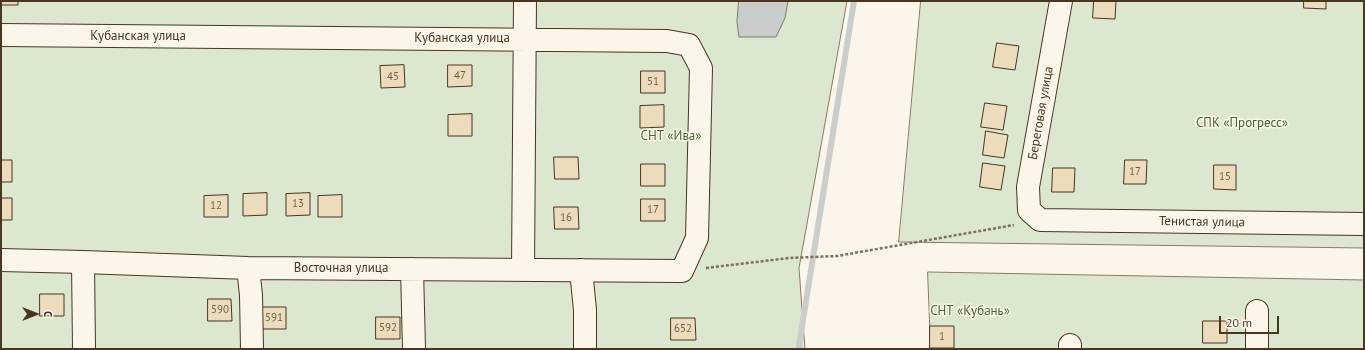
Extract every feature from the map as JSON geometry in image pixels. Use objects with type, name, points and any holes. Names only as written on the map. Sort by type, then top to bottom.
[{"type":"street","points":[[523,270],[526,1]]},
{"type":"street","name":"Береговая улица","points":[[1040,220],[1030,210],[1028,187],[1061,1]]},
{"type":"street","name":"Кубанская улица","points":[[1,35],[526,39],[667,41],[689,44],[701,68],[697,238],[682,271]]},
{"type":"street","name":"Тенистая улица","points":[[1040,220],[1364,224]]},
{"type":"street","name":"Восточная улица","points":[[1,260],[248,268],[682,271]]},
{"type":"street","points":[[82,262],[84,349]]},
{"type":"street","points":[[248,268],[251,295],[252,349]]},
{"type":"street","points":[[412,269],[414,349]]},
{"type":"street","points":[[581,270],[585,310],[585,349]]},
{"type":"street","points":[[1257,312],[1257,349]]},
{"type":"path","points":[[682,271],[789,258],[837,256],[1040,220]]},
{"type":"green space","name":"СНТ «Ива»","points":[[1,1],[847,1],[799,268],[805,349],[1,349]]},
{"type":"green space","name":"СПК «Прогресс»","points":[[921,1],[1364,1],[1364,248],[899,242]]},
{"type":"green space","name":"СНТ «Кубань»","points":[[928,272],[1364,280],[1364,349],[931,349]]},
{"type":"shaded area","points":[[739,1],[788,1],[785,18],[776,37],[739,37],[737,22]]},
{"type":"building","points":[[1,1],[18,1],[18,5],[1,5]]},
{"type":"building","points":[[1094,1],[1116,1],[1115,19],[1093,18]]},
{"type":"building","points":[[1304,1],[1326,1],[1326,9],[1304,8]]},
{"type":"building","points":[[997,43],[1019,46],[1015,70],[993,67]]},
{"type":"building","points":[[404,65],[405,87],[381,88],[380,66]]},
{"type":"building","points":[[448,65],[472,65],[472,86],[448,87]]},
{"type":"building","points":[[641,71],[665,71],[665,93],[641,93]]},
{"type":"building","points":[[985,103],[1007,106],[1003,130],[981,127]]},
{"type":"building","points":[[664,105],[664,127],[640,128],[640,106]]},
{"type":"building","points":[[472,114],[472,136],[448,136],[448,115]]},
{"type":"building","points":[[986,131],[1008,135],[1004,158],[983,155]]},
{"type":"building","points":[[554,157],[578,157],[579,179],[555,179]]},
{"type":"building","points":[[1,160],[12,160],[12,182],[1,182]]},
{"type":"building","points":[[1125,160],[1147,160],[1146,184],[1124,184]]},
{"type":"building","points":[[983,163],[1005,166],[1001,190],[980,187]]},
{"type":"building","points":[[641,164],[665,164],[665,186],[641,186]]},
{"type":"building","points":[[1214,165],[1236,165],[1236,190],[1214,189]]},
{"type":"building","points":[[1053,168],[1075,168],[1074,192],[1052,192]]},
{"type":"building","points":[[267,193],[267,215],[243,216],[243,194]]},
{"type":"building","points":[[310,193],[310,215],[286,216],[286,194]]},
{"type":"building","points":[[228,195],[228,217],[204,217],[204,196]]},
{"type":"building","points":[[342,195],[342,217],[318,217],[318,196]]},
{"type":"building","points":[[1,198],[12,198],[12,220],[1,220]]},
{"type":"building","points":[[641,199],[665,199],[665,221],[641,221]]},
{"type":"building","points":[[554,207],[578,207],[579,229],[555,229]]},
{"type":"building","points":[[40,294],[64,294],[64,316],[40,316]]},
{"type":"building","points":[[208,299],[231,299],[232,321],[208,321]]},
{"type":"building","points":[[262,307],[286,307],[286,329],[262,329]]},
{"type":"building","points":[[376,317],[400,317],[400,339],[376,339]]},
{"type":"building","points":[[671,318],[695,318],[696,340],[671,340]]},
{"type":"building","points":[[1203,321],[1227,321],[1227,343],[1203,343]]},
{"type":"building","points":[[930,326],[954,326],[954,348],[930,348]]},
{"type":"waterway","points":[[800,349],[799,345],[854,1]]}]
